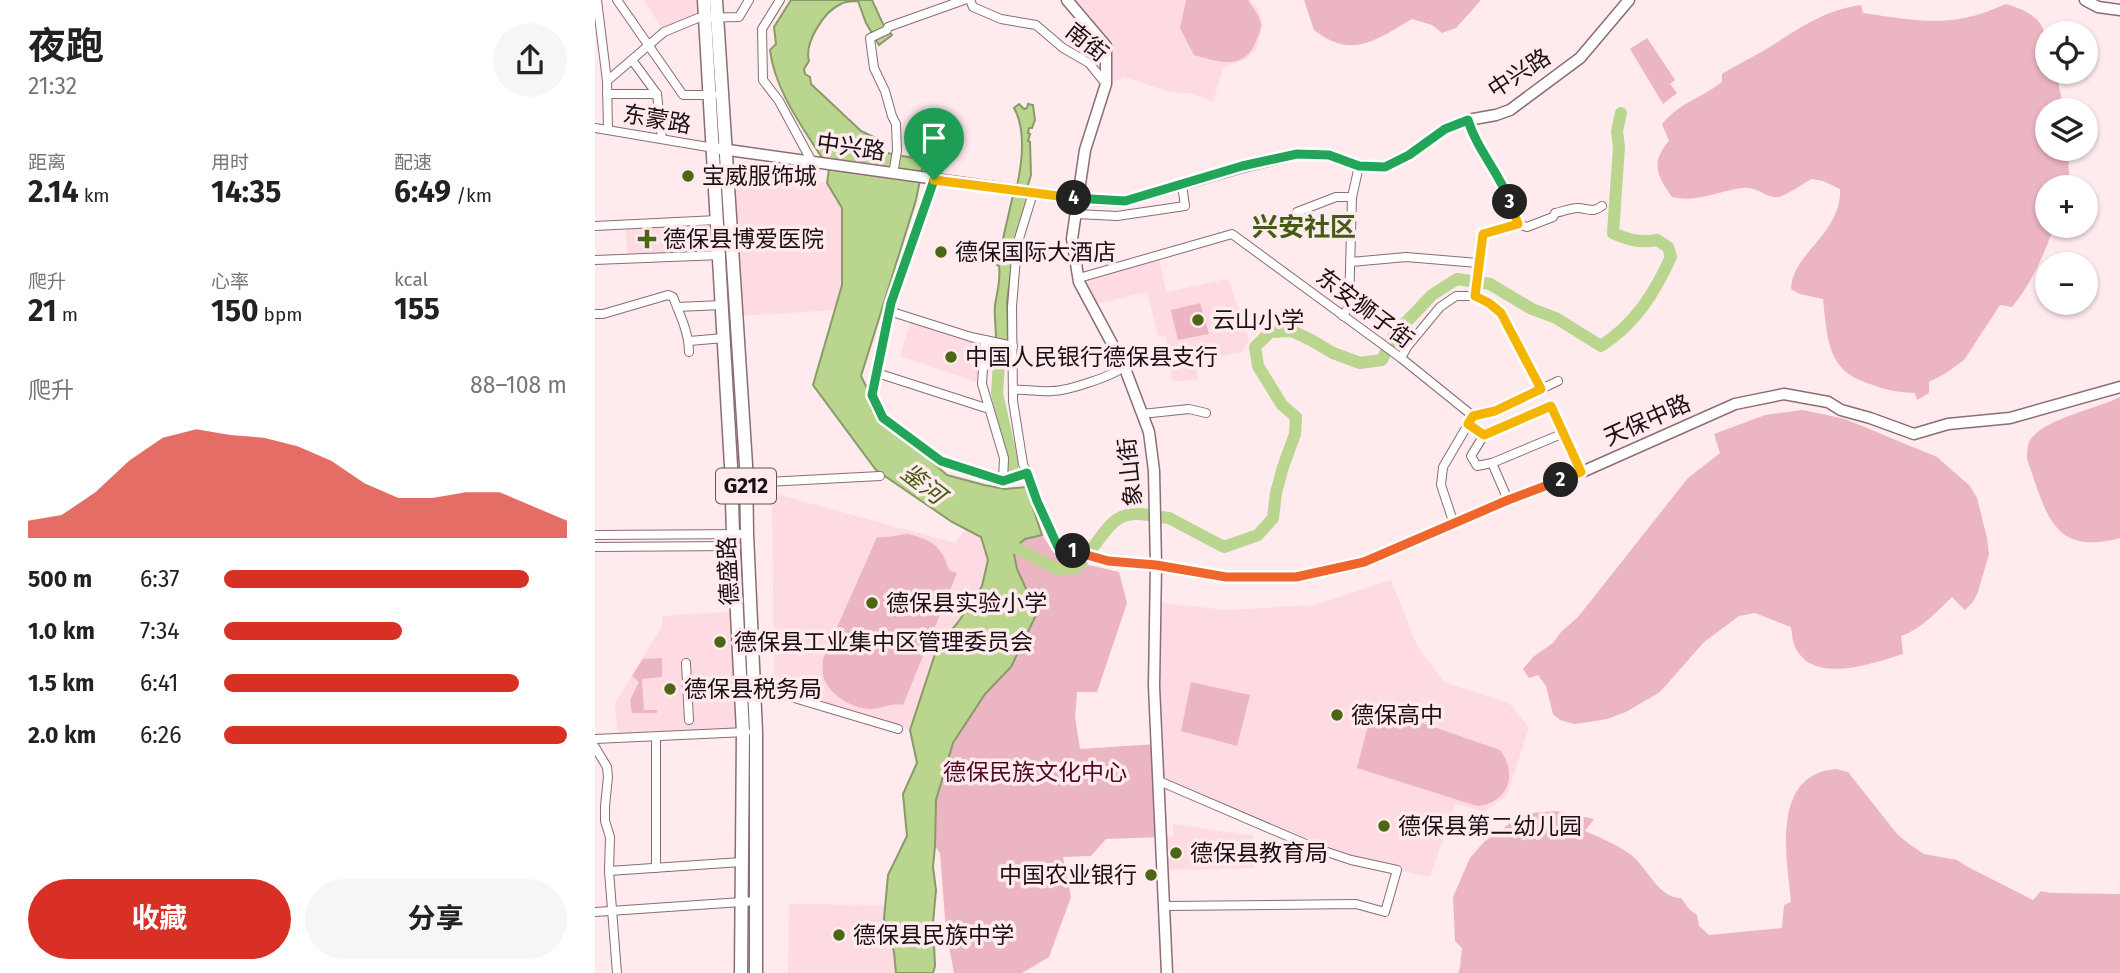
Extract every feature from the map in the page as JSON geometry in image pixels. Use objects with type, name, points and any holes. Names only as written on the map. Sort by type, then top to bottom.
[{"type":"highway","name":"G212","points":[[703,0],[711,17]]},
{"type":"highway","name":"德盛路","points":[[716,0],[711,17],[720,149],[733,255],[746,482],[747,687],[756,901],[756,973]]},
{"type":"highway","name":"G212","points":[[720,149],[717,220],[733,540],[747,687]]},
{"type":"highway","name":"G212","points":[[741,973],[741,862],[749,732]]},
{"type":"main road","name":"象山街","points":[[1067,0],[1106,46],[1106,84],[1086,150],[1072,239],[1079,278],[1124,366],[1149,432],[1154,471],[1154,686],[1167,973]]},
{"type":"main road","name":"中兴路","points":[[720,149],[1079,199],[1125,201],[1242,166],[1297,154],[1329,155],[1359,166],[1385,167],[1409,155],[1445,129],[1468,120],[1510,110],[1580,58],[1629,0]]},
{"type":"main road","points":[[2085,0],[2098,7],[2120,10]]},
{"type":"main road","name":"天保中路","points":[[1156,565],[1226,577],[1296,577],[1364,562],[1508,500],[1581,472],[1735,404],[1784,394],[1828,402],[1841,410],[1914,434],[1948,424],[2011,418],[2120,387]]},
{"type":"street","points":[[597,0],[607,81],[608,130]]},
{"type":"street","points":[[617,0],[683,96],[717,94]]},
{"type":"street","points":[[607,81],[664,32],[698,18],[739,17],[749,0]]},
{"type":"street","points":[[781,0],[762,29],[763,80],[779,101],[812,162]]},
{"type":"street","points":[[893,174],[897,151],[897,124],[874,68],[870,38],[888,27],[964,0]]},
{"type":"street","name":"南街","points":[[970,0],[973,7],[1001,19],[1036,25],[1063,48],[1089,63],[1106,84]]},
{"type":"street","points":[[632,60],[657,94],[662,139]]},
{"type":"street","points":[[607,94],[657,94]]},
{"type":"street","points":[[1468,120],[1473,137],[1507,194],[1518,224]]},
{"type":"street","name":"东蒙路","points":[[595,128],[720,149]]},
{"type":"street","points":[[1343,316],[1349,306],[1352,197],[1359,166]]},
{"type":"street","points":[[930,179],[889,311],[872,395],[883,418],[941,461],[1003,481],[1027,473]]},
{"type":"street","points":[[1076,214],[1117,216],[1185,206],[1182,185]]},
{"type":"street","points":[[1033,193],[1017,245],[1012,307],[1013,390],[1023,464],[1058,547],[1108,561],[1156,565]]},
{"type":"street","points":[[1297,212],[1336,197],[1352,197]]},
{"type":"street","points":[[1475,296],[1483,234],[1518,224],[1527,227],[1553,217],[1555,213],[1579,208],[1585,211],[1596,210],[1602,205]]},
{"type":"street","points":[[595,226],[717,220]]},
{"type":"street","name":"东安狮子街","points":[[1079,278],[1232,234],[1401,358],[1471,420],[1484,435]]},
{"type":"street","points":[[595,260],[733,255]]},
{"type":"street","points":[[1351,262],[1406,257],[1478,263]]},
{"type":"street","points":[[595,314],[668,295],[673,298],[677,307],[689,341],[689,352]]},
{"type":"street","points":[[1401,358],[1440,307],[1456,296],[1475,296],[1501,313],[1541,389]]},
{"type":"street","points":[[677,307],[722,305]]},
{"type":"street","points":[[889,311],[1013,346]]},
{"type":"street","points":[[689,341],[724,338]]},
{"type":"street","points":[[985,340],[982,384],[1004,458],[1003,481]]},
{"type":"street","points":[[1013,390],[1052,391],[1119,372],[1124,366]]},
{"type":"street","points":[[877,373],[989,409]]},
{"type":"street","points":[[1454,524],[1441,485],[1443,467],[1471,420],[1558,381]]},
{"type":"street","points":[[1564,433],[1492,463],[1478,466],[1471,456],[1484,435],[1551,406],[1564,433],[1581,472]]},
{"type":"street","points":[[1142,414],[1189,410],[1206,414]]},
{"type":"street","points":[[1492,463],[1508,500]]},
{"type":"street","points":[[746,482],[880,476]]},
{"type":"street","points":[[595,535],[748,540]]},
{"type":"street","points":[[595,547],[733,540]]},
{"type":"street","points":[[686,663],[689,720]]},
{"type":"street","points":[[688,690],[747,687],[898,729]]},
{"type":"street","points":[[595,740],[749,732]]},
{"type":"street","points":[[656,737],[656,868]]},
{"type":"street","points":[[595,747],[607,767],[608,777],[605,821],[610,837],[611,911],[617,973]]},
{"type":"street","points":[[1159,780],[1315,848],[1351,860],[1397,870],[1385,912],[1356,904],[1165,906]]},
{"type":"street","points":[[609,872],[741,862]]},
{"type":"street","points":[[595,912],[756,901]]},
{"type":"shaded area","points":[[644,0],[700,0],[701,16],[663,30]]},
{"type":"shaded area","points":[[1067,0],[1250,0],[1259,11],[1263,26],[1256,49],[1245,60],[1223,68],[1213,102],[1191,93],[1169,92],[1124,77],[1106,84],[1106,46]]},
{"type":"shaded area","points":[[773,175],[827,183],[842,208],[842,284],[835,310],[742,316],[735,188],[750,176]]},
{"type":"shaded area","name":"德保县博爱医院","points":[[667,224],[668,256],[627,258],[626,226]]},
{"type":"shaded area","name":"云山小学","points":[[1159,258],[1166,292],[1228,279],[1249,340],[1242,352],[1197,360],[1197,380],[1172,381],[1166,337],[1158,336],[1147,292],[1092,305],[1079,282]]},
{"type":"shaded area","points":[[911,318],[985,340],[982,384],[900,356]]},
{"type":"shaded area","name":"德保县实验小学","points":[[772,493],[955,543],[966,529],[981,537],[988,561],[982,586],[937,648],[910,730],[774,686]]},
{"type":"shaded area","name":"德保高中","points":[[1391,580],[1417,646],[1444,682],[1509,703],[1529,728],[1507,795],[1485,812],[1455,804],[1430,877],[1351,860],[1159,781],[1155,602],[1226,610],[1314,605]]},
{"type":"shaded area","points":[[737,611],[743,732],[618,738],[615,703],[662,626],[663,616]]},
{"type":"shaded area","points":[[1173,824],[1253,836],[1254,868],[1163,870],[1161,837],[1173,836]]},
{"type":"shaded area","name":"德保县民族中学","points":[[789,904],[885,905],[884,919],[894,952],[896,973],[788,973]]},
{"type":"green space","points":[[1186,0],[1248,0],[1261,22],[1251,51],[1245,57],[1230,62],[1194,55],[1180,28]]},
{"type":"green space","points":[[1304,0],[1481,0],[1456,28],[1442,33],[1432,25],[1412,19],[1375,40],[1352,45],[1328,39],[1314,30]]},
{"type":"green space","points":[[2006,4],[2031,14],[2038,21],[2035,21],[2035,84],[2059,84],[2061,98],[2035,98],[2035,161],[2068,161],[2069,175],[2035,175],[2035,238],[2050,238],[2044,252],[2035,252],[2035,272],[2012,307],[2000,305],[1964,360],[1929,382],[1929,393],[1917,400],[1915,393],[1894,391],[1850,375],[1841,367],[1830,348],[1823,299],[1791,289],[1793,276],[1799,265],[1833,219],[1839,205],[1840,189],[1812,179],[1778,197],[1748,188],[1699,198],[1672,197],[1659,176],[1658,169],[1659,156],[1669,141],[1662,124],[1684,105],[1722,82],[1722,74],[1806,24],[1832,12],[1861,5],[1863,13],[1935,21],[1986,12]]},
{"type":"green space","points":[[1647,38],[1675,80],[1670,84],[1677,93],[1663,104],[1630,49]]},
{"type":"green space","points":[[1200,303],[1209,334],[1178,340],[1171,310]]},
{"type":"green space","points":[[2120,397],[2120,538],[2097,542],[2079,541],[2065,535],[2047,512],[2027,459],[2028,444],[2035,434],[2045,427]]},
{"type":"green space","points":[[1803,410],[1845,419],[1937,457],[1970,486],[1977,498],[1989,554],[1973,602],[1965,610],[1952,597],[1922,625],[1901,636],[1903,654],[1843,668],[1814,665],[1802,657],[1794,644],[1791,627],[1755,613],[1739,616],[1704,642],[1660,692],[1626,712],[1607,719],[1574,724],[1560,720],[1553,714],[1546,686],[1538,675],[1529,678],[1523,669],[1578,617],[1688,478],[1720,453],[1714,434],[1765,415]]},
{"type":"green space","points":[[908,534],[935,545],[949,570],[957,573],[903,705],[871,709],[856,706],[830,689],[823,676],[823,659],[877,537]]},
{"type":"green space","name":"德保民族文化中心","points":[[1042,535],[1058,558],[1119,572],[1127,603],[1097,692],[1077,692],[1075,717],[1080,749],[1157,744],[1161,837],[1106,839],[1091,856],[1063,857],[1071,897],[1049,957],[1022,973],[954,973],[946,931],[940,853],[935,846],[936,800],[953,743],[985,694],[1011,667],[1037,614],[1017,569],[1013,549],[1025,539]]},
{"type":"green space","points":[[662,658],[662,677],[642,679],[644,710],[657,710],[657,713],[632,713],[630,700],[639,682],[632,676],[643,659]]},
{"type":"green space","points":[[1191,682],[1250,695],[1237,746],[1181,731]]},
{"type":"green space","points":[[1373,706],[1500,750],[1509,768],[1507,786],[1503,793],[1488,804],[1477,806],[1357,768]]},
{"type":"green space","points":[[1836,769],[1848,772],[1897,834],[1924,854],[1957,860],[2033,900],[2041,891],[2120,894],[2120,973],[1458,973],[1462,948],[1455,941],[1453,897],[1470,858],[1484,842],[1516,819],[1532,813],[1556,811],[1594,819],[1585,831],[1631,855],[1660,888],[1673,897],[1681,898],[1697,915],[1699,926],[1709,935],[1782,928],[1784,905],[1791,902],[1786,842],[1787,821],[1792,802],[1801,786],[1815,774]]},
{"type":"water","name":"鉴河","points":[[791,0],[872,0],[883,24],[892,35],[879,45],[866,23],[858,1],[843,3],[828,13],[812,37],[805,74],[810,77],[811,84],[861,131],[882,141],[882,150],[924,160],[916,200],[861,376],[870,394],[872,410],[889,428],[947,475],[1005,489],[1026,487],[1042,535],[1025,539],[1013,549],[1017,569],[1037,613],[1011,667],[985,694],[953,743],[936,800],[933,973],[896,973],[894,952],[884,919],[888,875],[907,836],[903,794],[917,763],[910,730],[937,648],[982,586],[988,560],[981,537],[952,522],[876,470],[813,385],[842,285],[842,208],[827,183],[829,169],[793,112],[773,66],[770,50],[776,44],[774,27]]},
{"type":"water","points":[[1019,104],[1024,109],[1028,104],[1033,105],[1035,120],[1028,133],[1031,175],[1027,188],[1017,186],[1022,136],[1014,108]]},
{"type":"water","points":[[1013,195],[1028,199],[1011,271],[1007,302],[1008,341],[996,339],[995,309],[999,276],[997,265]]},
{"type":"waterway","points":[[1161,517],[1169,518],[1224,547],[1258,535],[1273,518],[1276,493],[1295,434],[1296,417],[1282,405],[1258,366],[1255,347],[1270,332],[1292,331],[1333,353],[1360,363],[1382,360],[1394,335],[1432,295],[1457,279],[1490,284],[1532,309],[1556,318],[1601,346],[1624,328],[1650,296],[1671,257],[1668,247],[1657,240],[1634,240],[1613,233],[1619,147],[1617,131],[1621,113]]},
{"type":"waterway","points":[[1000,349],[997,393],[1012,472]]},
{"type":"waterway","points":[[1091,550],[1108,527],[1120,517],[1149,515]]},
{"type":"waterway","points":[[1000,540],[1057,569],[1076,568],[1083,560]]},
{"type":"place","name":"宝威服饰城","points":[[688,176]]},
{"type":"place","name":"德保县博爱医院","points":[[647,239]]},
{"type":"place","name":"德保国际大酒店","points":[[941,252]]},
{"type":"place","name":"云山小学","points":[[1198,320]]},
{"type":"place","name":"中国人民银行德保县支行","points":[[951,357]]},
{"type":"place","name":"德保县实验小学","points":[[872,603]]},
{"type":"place","name":"德保县工业集中区管理委员会","points":[[720,642]]},
{"type":"place","name":"德保县税务局","points":[[670,689]]},
{"type":"place","name":"德保高中","points":[[1337,715]]},
{"type":"place","name":"德保县第二幼儿园","points":[[1384,826]]},
{"type":"place","name":"德保县教育局","points":[[1176,853]]},
{"type":"place","name":"中国农业银行","points":[[1151,875]]},
{"type":"place","name":"德保县民族中学","points":[[839,935]]},
{"type":"district","name":"兴安社区","points":[[1304,227]]},
{"type":"route","points":[[1468,120],[1473,137],[1507,194],[1518,224],[1483,234],[1475,296],[1501,313],[1541,389],[1495,411],[1473,416],[1468,424],[1484,435],[1551,406],[1581,472],[1508,500],[1364,562],[1296,577],[1226,577],[1156,565],[1108,561],[1058,547],[1027,473],[1003,481],[941,461],[883,418],[872,395],[891,303],[934,180],[1079,199],[1125,201],[1242,166],[1297,154],[1329,155],[1359,166],[1385,167],[1409,155],[1445,129],[1468,120]]}]
